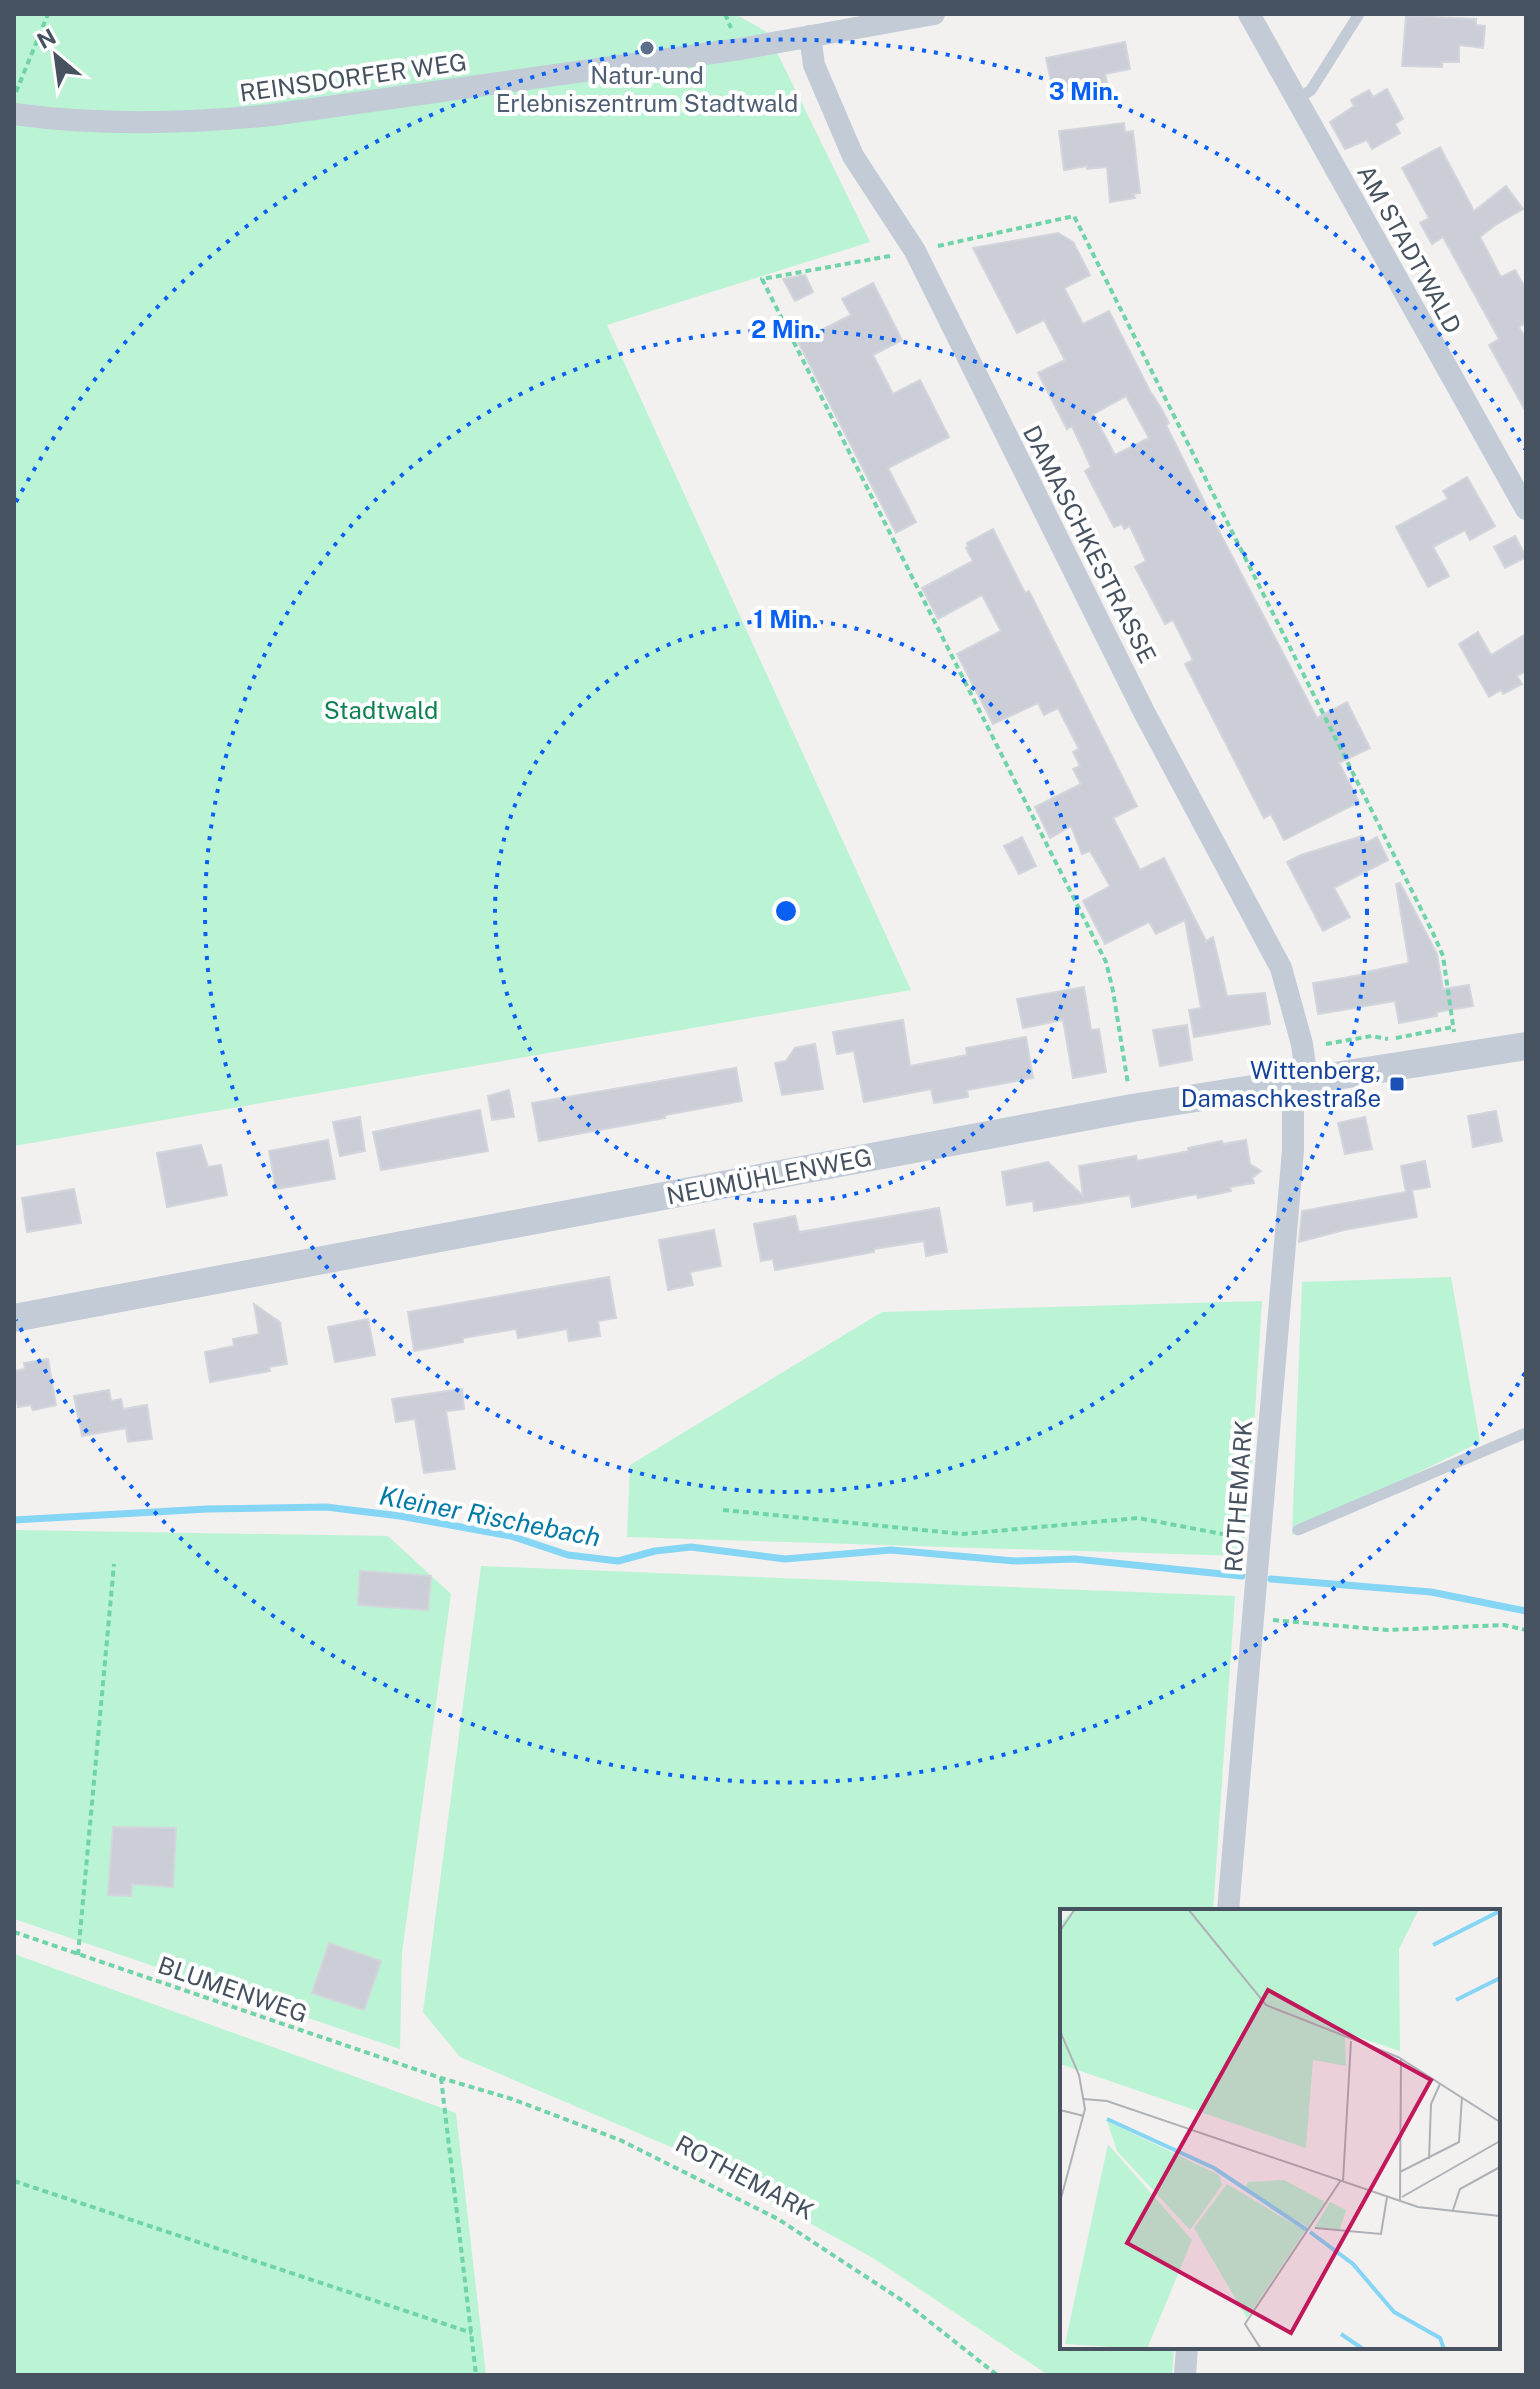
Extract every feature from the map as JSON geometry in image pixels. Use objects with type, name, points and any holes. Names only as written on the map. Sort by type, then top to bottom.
[{"type":"street","name":"REINSDORFER WEG","points":[[14,114],[148,124],[272,115],[725,51],[934,14]]},
{"type":"street","name":"AM STADTWALD","points":[[1249,14],[1526,509]]},
{"type":"street","name":"DAMASCHKESTRASSE","points":[[810,36],[814,65],[853,156],[915,251],[1144,712],[1281,968],[1300,1074]]},
{"type":"street","name":"NEUMÜHLENWEG","points":[[14,1318],[1300,1074],[1458,1058],[1526,1046]]},
{"type":"street","name":"ROTHEMARK","points":[[1228,1909],[1300,1074]]},
{"type":"street","points":[[1185,2375],[1187,2349]]},
{"type":"lane","points":[[1297,100],[1311,90],[1359,14]]},
{"type":"lane","points":[[1298,1530],[1526,1433]]},
{"type":"path","points":[[14,98],[48,14]]},
{"type":"path","points":[[1074,216],[1433,933],[1443,956],[1458,1058]]},
{"type":"path","points":[[762,279],[1106,962],[1132,1108]]},
{"type":"path","points":[[1300,1074],[1314,1046],[1372,1036],[1384,1040],[1453,1027]]},
{"type":"path","points":[[723,1510],[963,1534],[1138,1518],[1260,1541]]},
{"type":"path","points":[[78,1955],[114,1564]]},
{"type":"path","points":[[1255,1618],[1387,1630],[1504,1625],[1526,1630]]},
{"type":"path","name":"BLUMENWEG","points":[[14,1932],[441,2078]]},
{"type":"path","points":[[441,2078],[476,2375]]},
{"type":"path","name":"ROTHEMARK","points":[[441,2078],[512,2099],[620,2140],[778,2219],[906,2303],[997,2375]]},
{"type":"path","points":[[14,2181],[472,2333]]},
{"type":"green space","name":"Stadtwald","points":[[14,14],[735,14],[767,32],[870,242],[607,325],[911,990],[14,1146]]},
{"type":"green space","points":[[1451,1277],[1480,1442],[1292,1535],[1302,1282]]},
{"type":"green space","points":[[1262,1301],[1248,1523],[1239,1556],[627,1537],[630,1465],[882,1312]]},
{"type":"green space","points":[[14,1530],[388,1536],[451,1594],[402,1953],[400,2049],[14,1919]]},
{"type":"green space","points":[[481,1566],[1235,1596],[1213,1909],[1060,1909],[1060,2349],[1174,2349],[1172,2375],[1048,2375],[873,2258],[671,2147],[460,2057],[423,2012]]},
{"type":"green space","points":[[14,1954],[456,2113],[486,2375],[14,2375]]},
{"type":"building","points":[[1406,16],[1476,19],[1476,25],[1485,26],[1483,48],[1459,45],[1459,62],[1442,62],[1442,67],[1402,66]]},
{"type":"building","points":[[1125,42],[1130,69],[1105,74],[1108,88],[1055,100],[1046,58]]},
{"type":"building","points":[[1387,89],[1403,119],[1395,124],[1400,133],[1372,149],[1367,140],[1345,149],[1330,122],[1354,106],[1351,100],[1369,90],[1373,97]]},
{"type":"building","points":[[1124,123],[1125,132],[1133,131],[1140,193],[1133,194],[1135,198],[1110,202],[1107,167],[1064,170],[1059,131]]},
{"type":"building","points":[[1440,147],[1474,211],[1506,186],[1523,209],[1480,237],[1501,277],[1515,270],[1526,289],[1526,323],[1519,327],[1526,339],[1526,412],[1489,345],[1499,339],[1443,237],[1432,244],[1420,223],[1429,218],[1402,168]]},
{"type":"building","points":[[1058,233],[1073,242],[1090,275],[1064,288],[1083,324],[1109,311],[1169,423],[1166,425],[1222,537],[1317,718],[1347,702],[1370,748],[1339,763],[1359,802],[1284,840],[1271,814],[1264,818],[1185,664],[1193,660],[1173,620],[1165,624],[1135,567],[1146,561],[1130,526],[1124,529],[1122,524],[1114,527],[1085,471],[1091,467],[1072,426],[1067,429],[1038,373],[1065,360],[1044,320],[1017,333],[973,248]],"holes":[[[1126,396],[1149,438],[1115,455],[1093,414]]]},
{"type":"building","points":[[805,275],[813,292],[795,301],[783,279]]},
{"type":"building","points":[[873,283],[902,340],[873,355],[893,394],[920,380],[949,437],[888,468],[916,522],[896,533],[798,342],[851,315],[842,299]]},
{"type":"building","points":[[1467,477],[1495,526],[1470,540],[1465,530],[1433,547],[1449,576],[1428,587],[1396,527],[1448,499],[1443,491]]},
{"type":"building","points":[[993,529],[1025,593],[1029,591],[1137,806],[1113,818],[1140,870],[1164,858],[1206,941],[1213,937],[1227,996],[1265,993],[1270,1024],[1194,1037],[1189,1010],[1201,1008],[1185,920],[1156,934],[1149,922],[1105,944],[1083,901],[1110,886],[1090,851],[1082,854],[1071,826],[1050,838],[1035,807],[1081,784],[1073,769],[1080,766],[1073,752],[1079,749],[1058,708],[1044,715],[1038,703],[993,724],[957,654],[1001,631],[982,595],[938,619],[922,588],[973,561],[966,548],[967,543]]},
{"type":"building","points":[[1515,536],[1526,557],[1505,568],[1494,547]]},
{"type":"building","points":[[1478,632],[1491,655],[1526,634],[1526,671],[1517,676],[1522,684],[1489,697],[1459,644]]},
{"type":"building","points":[[1362,836],[1366,843],[1377,837],[1388,860],[1334,888],[1350,917],[1323,931],[1287,862]]},
{"type":"building","points":[[1022,837],[1036,866],[1019,874],[1004,846]]},
{"type":"building","points":[[1400,883],[1437,954],[1443,989],[1469,985],[1473,1006],[1399,1023],[1395,1001],[1318,1014],[1313,983],[1409,963],[1396,884]]},
{"type":"building","points":[[1084,987],[1091,1030],[1099,1029],[1106,1072],[1073,1078],[1063,1020],[1023,1028],[1017,999]]},
{"type":"building","points":[[903,1020],[910,1066],[967,1055],[966,1048],[1026,1037],[1033,1078],[967,1090],[968,1097],[934,1103],[931,1089],[864,1102],[854,1051],[837,1054],[833,1032]]},
{"type":"building","points":[[1187,1025],[1192,1060],[1160,1066],[1153,1030]]},
{"type":"building","points":[[815,1044],[823,1089],[782,1095],[775,1063],[786,1061],[795,1048]]},
{"type":"building","points":[[736,1068],[742,1101],[539,1141],[532,1103]]},
{"type":"building","points":[[509,1090],[514,1117],[492,1120],[488,1096]]},
{"type":"building","points":[[480,1110],[488,1151],[381,1170],[373,1132]]},
{"type":"building","points":[[1496,1111],[1502,1141],[1473,1147],[1468,1116]]},
{"type":"building","points":[[360,1117],[365,1151],[340,1156],[333,1122]]},
{"type":"building","points":[[1365,1117],[1372,1149],[1345,1154],[1338,1123]]},
{"type":"building","points":[[328,1140],[335,1179],[276,1189],[269,1151]]},
{"type":"building","points":[[1246,1140],[1250,1164],[1261,1171],[1252,1178],[1254,1183],[1230,1187],[1231,1191],[1198,1198],[1197,1194],[1132,1207],[1130,1195],[1034,1211],[1033,1201],[1007,1205],[1002,1172],[1048,1162],[1083,1196],[1079,1166],[1136,1156],[1137,1161],[1222,1141],[1223,1144]]},
{"type":"building","points":[[201,1145],[208,1167],[221,1165],[227,1195],[167,1207],[157,1153]]},
{"type":"building","points":[[1425,1161],[1430,1187],[1412,1190],[1417,1217],[1344,1230],[1299,1242],[1302,1211],[1406,1192],[1401,1166]]},
{"type":"building","points":[[74,1189],[81,1223],[27,1232],[22,1198]]},
{"type":"building","points":[[939,1208],[947,1252],[926,1256],[924,1241],[775,1270],[773,1259],[761,1261],[754,1224],[795,1216],[799,1232]]},
{"type":"building","points":[[714,1230],[721,1266],[690,1272],[693,1285],[668,1290],[659,1240]]},
{"type":"building","points":[[609,1277],[616,1318],[598,1321],[600,1336],[569,1341],[567,1329],[518,1338],[516,1329],[414,1351],[408,1312]]},
{"type":"building","points":[[254,1304],[280,1322],[287,1364],[269,1367],[270,1371],[210,1382],[205,1352],[234,1346],[233,1339],[259,1334]]},
{"type":"building","points":[[368,1319],[375,1355],[335,1362],[328,1327]]},
{"type":"building","points":[[48,1359],[56,1405],[33,1410],[31,1405],[18,1407],[17,1401],[14,1402],[14,1371],[25,1369],[24,1363]]},
{"type":"building","points":[[462,1389],[464,1409],[446,1411],[455,1469],[424,1473],[415,1419],[396,1422],[392,1399]]},
{"type":"building","points":[[109,1390],[111,1401],[121,1399],[123,1409],[147,1405],[152,1439],[128,1442],[126,1428],[82,1436],[74,1396]]},
{"type":"building","points":[[360,1571],[431,1576],[428,1610],[358,1605]]},
{"type":"building","points":[[113,1827],[176,1828],[173,1887],[132,1884],[131,1896],[108,1895]]},
{"type":"building","points":[[329,1943],[381,1961],[364,2010],[312,1993]]},
{"type":"waterway","name":"Kleiner Rischebach","points":[[14,1520],[207,1509],[326,1507],[400,1516],[511,1536],[568,1555],[618,1561],[655,1551],[691,1547],[785,1559],[891,1550],[1014,1561],[1075,1559],[1242,1576]]},
{"type":"waterway","name":"Kleiner Rischebach","points":[[1271,1579],[1431,1592],[1526,1611]]},
{"type":"place","name":"Natur-und Erlebniszentrum Stadtwald","points":[[647,48]]},
{"type":"place","name":"Wittenberg, Damaschkestraße","points":[[1397,1084]]}]
